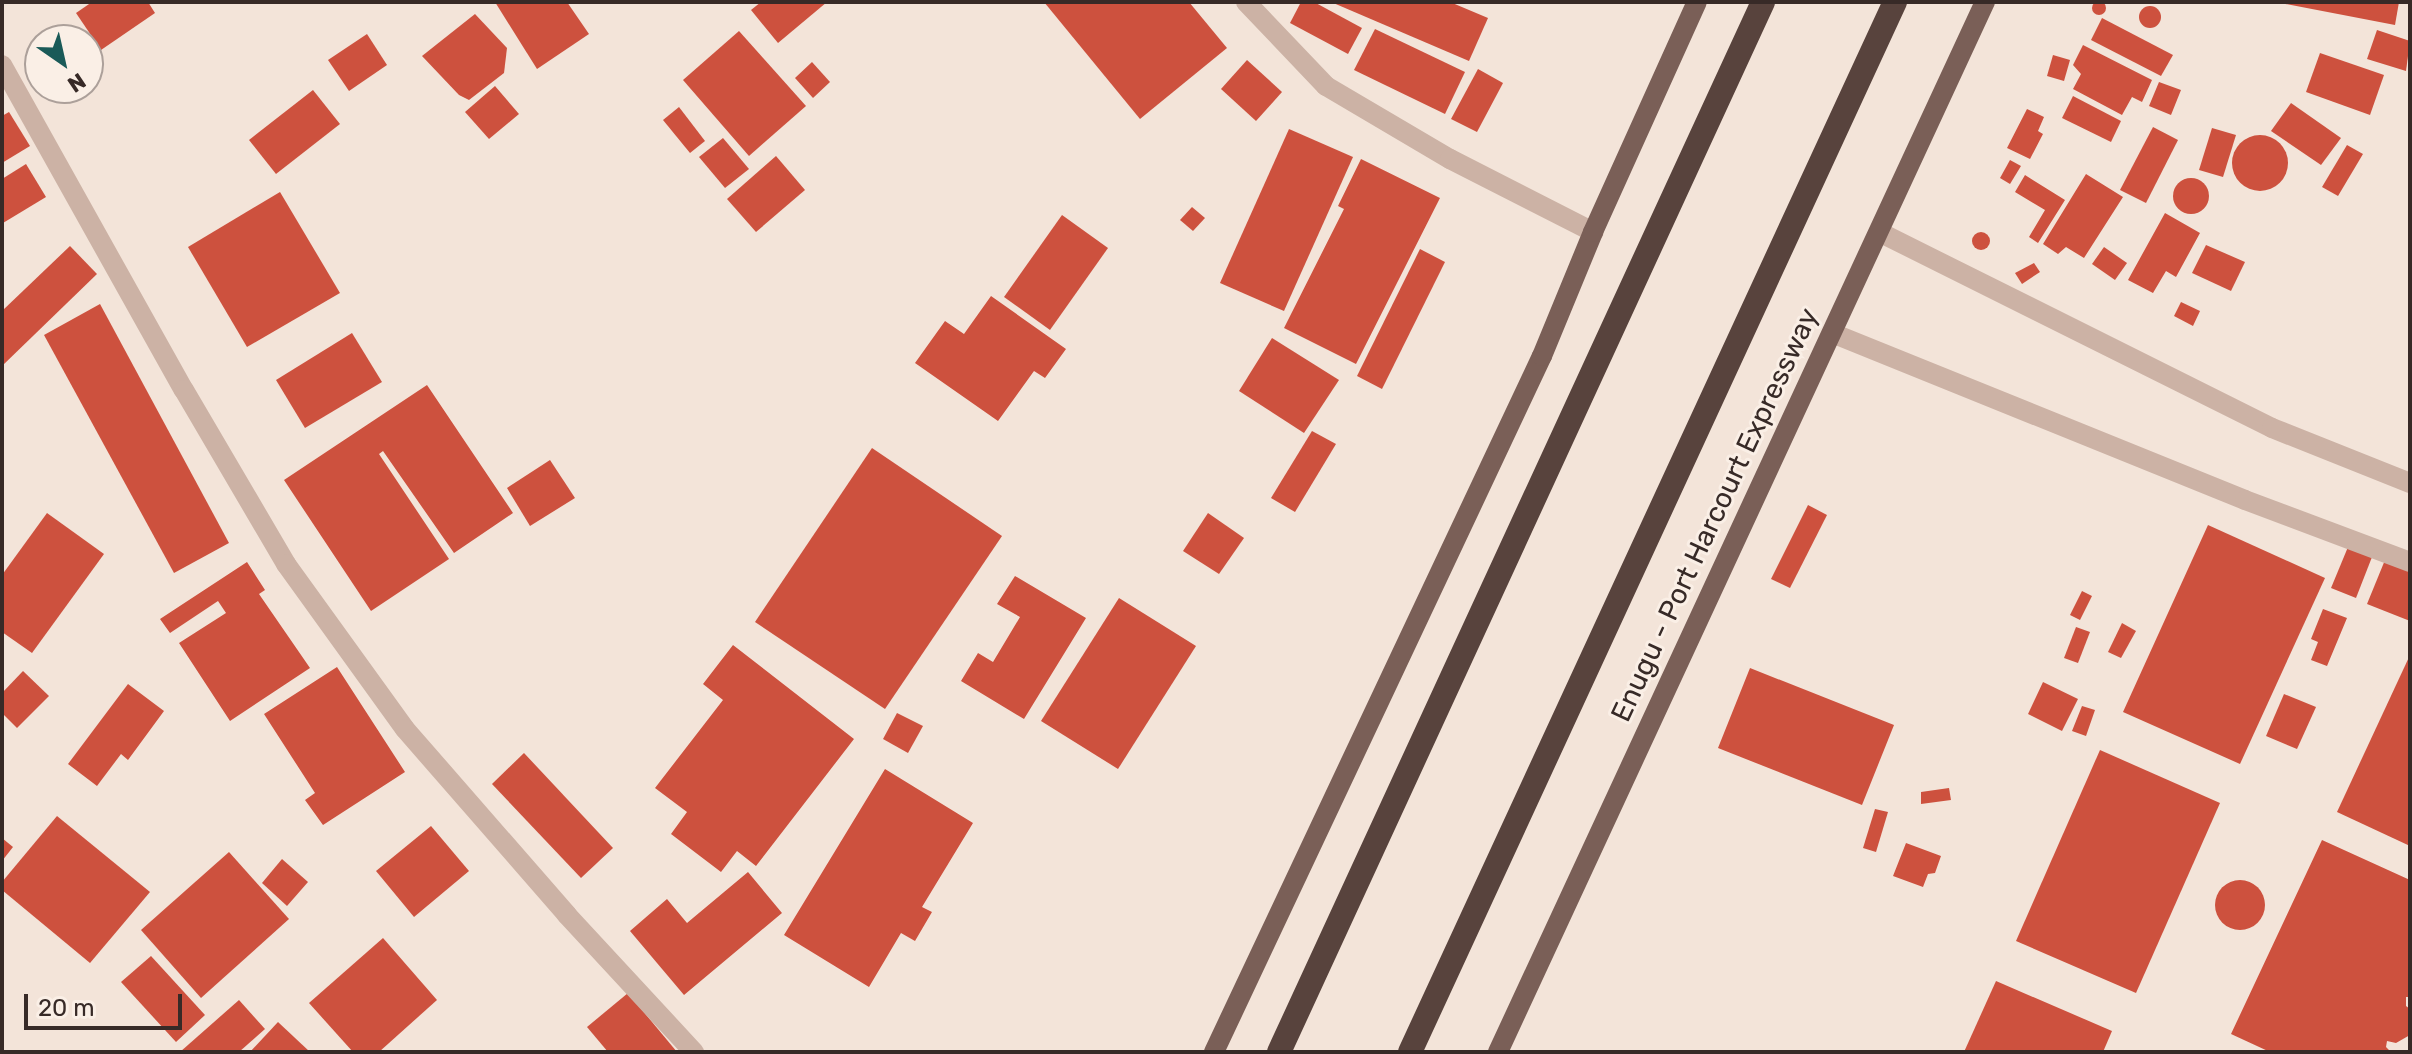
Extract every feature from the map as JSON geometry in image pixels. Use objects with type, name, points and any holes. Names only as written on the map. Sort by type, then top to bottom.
[{"type":"highway","points":[[1279,1052],[1763,2]]},
{"type":"highway","name":"Enugu - Port Harcourt Expressway","points":[[1410,1052],[1895,2]]},
{"type":"main road","points":[[1214,1052],[1542,356],[1593,232],[1697,2]]},
{"type":"main road","name":"Enugu - Port Harcourt Expressway","points":[[1498,1052],[1985,2]]},
{"type":"street","points":[[1246,2],[1326,86],[1450,159],[1593,232]]},
{"type":"street","points":[[2,65],[184,390],[286,564],[405,729],[567,915],[694,1052]]},
{"type":"street","points":[[1879,232],[2272,428],[2410,483]]},
{"type":"street","points":[[1832,333],[2245,500],[2410,562]]},
{"type":"building","points":[[2099,1],[2106,8],[2099,15],[2092,8]]},
{"type":"building","points":[[92,2],[148,2],[155,13],[104,48],[104,24],[83,24],[76,13]]},
{"type":"building","points":[[495,2],[567,2],[589,34],[537,69]]},
{"type":"building","points":[[761,2],[827,2],[778,43],[751,10]]},
{"type":"building","points":[[1044,2],[1189,2],[1227,48],[1140,119]]},
{"type":"building","points":[[1301,2],[1314,2],[1362,28],[1348,54],[1290,23]]},
{"type":"building","points":[[1331,2],[1450,2],[1488,18],[1469,61]]},
{"type":"building","points":[[2275,2],[2399,2],[2395,25]]},
{"type":"building","points":[[2150,6],[2158,9],[2161,17],[2158,25],[2150,28],[2142,25],[2139,17],[2142,9]]},
{"type":"building","points":[[475,14],[507,48],[504,73],[469,100],[459,95],[422,56]]},
{"type":"building","points":[[2102,18],[2173,55],[2161,76],[2091,40]]},
{"type":"building","points":[[1375,29],[1465,72],[1445,114],[1354,70]]},
{"type":"building","points":[[2377,30],[2410,41],[2406,71],[2367,59]]},
{"type":"building","points":[[739,31],[806,106],[749,156],[683,80]]},
{"type":"building","points":[[367,34],[387,65],[349,91],[328,60]]},
{"type":"building","points":[[2083,45],[2152,80],[2142,102],[2132,97],[2122,115],[2073,89],[2081,74],[2073,65]]},
{"type":"building","points":[[2320,53],[2384,75],[2370,115],[2306,92]]},
{"type":"building","points":[[2053,55],[2070,60],[2064,81],[2047,76]]},
{"type":"building","points":[[1247,60],[1282,92],[1256,121],[1221,89]]},
{"type":"building","points":[[812,62],[830,82],[813,98],[795,78]]},
{"type":"building","points":[[1478,69],[1503,83],[1477,132],[1451,119]]},
{"type":"building","points":[[2159,82],[2181,90],[2171,115],[2149,106]]},
{"type":"building","points":[[495,86],[519,114],[489,139],[465,112]]},
{"type":"building","points":[[313,90],[340,124],[276,174],[249,140]]},
{"type":"building","points":[[2073,96],[2121,121],[2111,142],[2062,118]]},
{"type":"building","points":[[2291,103],[2341,138],[2321,165],[2271,131]]},
{"type":"building","points":[[679,107],[705,141],[690,153],[663,120]]},
{"type":"building","points":[[2027,109],[2044,117],[2038,131],[2043,134],[2030,159],[2007,148]]},
{"type":"building","points":[[9,112],[30,146],[2,163],[2,116]]},
{"type":"building","points":[[2153,127],[2178,140],[2146,203],[2120,190]]},
{"type":"building","points":[[2212,128],[2236,135],[2223,177],[2199,170]]},
{"type":"building","points":[[1289,129],[1353,157],[1284,311],[1220,283]]},
{"type":"building","points":[[2260,135],[2280,143],[2288,163],[2280,183],[2260,191],[2240,183],[2232,163],[2240,143]]},
{"type":"building","points":[[723,138],[749,169],[725,188],[699,157]]},
{"type":"building","points":[[2347,145],[2363,154],[2338,196],[2322,187]]},
{"type":"building","points":[[776,156],[805,190],[756,232],[727,199]]},
{"type":"building","points":[[1361,159],[1440,198],[1356,364],[1284,328],[1344,209],[1338,206]]},
{"type":"building","points":[[2010,160],[2021,166],[2010,184],[2000,178]]},
{"type":"building","points":[[26,164],[46,197],[3,223],[2,179]]},
{"type":"building","points":[[2086,174],[2123,197],[2084,258],[2066,247],[2058,254],[2043,244]]},
{"type":"building","points":[[2025,175],[2065,200],[2038,243],[2029,237],[2045,210],[2015,192]]},
{"type":"building","points":[[2191,178],[2204,183],[2209,196],[2204,209],[2191,214],[2178,209],[2173,196],[2178,183]]},
{"type":"building","points":[[280,192],[340,293],[247,347],[188,247]]},
{"type":"building","points":[[1192,207],[1205,218],[1193,231],[1180,220]]},
{"type":"building","points":[[2165,213],[2200,233],[2176,277],[2166,271],[2153,293],[2128,280]]},
{"type":"building","points":[[1062,215],[1108,248],[1050,330],[1004,297]]},
{"type":"building","points":[[1977,232],[1985,232],[1990,241],[1988,248],[1977,250],[1972,245],[1972,237]]},
{"type":"building","points":[[2206,245],[2245,262],[2231,291],[2192,273]]},
{"type":"building","points":[[70,246],[97,274],[2,366],[2,311]]},
{"type":"building","points":[[2104,247],[2127,263],[2115,280],[2092,264]]},
{"type":"building","points":[[1420,249],[1445,262],[1382,389],[1357,376]]},
{"type":"building","points":[[2034,263],[2040,272],[2022,284],[2015,273]]},
{"type":"building","points":[[991,296],[1066,349],[1045,378],[1034,371],[998,421],[915,363],[945,321],[964,334]]},
{"type":"building","points":[[2181,302],[2200,311],[2193,326],[2174,316]]},
{"type":"building","points":[[100,304],[229,543],[174,573],[44,335]]},
{"type":"building","points":[[352,333],[382,382],[305,428],[276,380]]},
{"type":"building","points":[[1272,338],[1339,380],[1304,433],[1239,391]]},
{"type":"building","points":[[427,385],[513,513],[454,553],[383,451],[379,454],[449,559],[371,611],[284,480]]},
{"type":"building","points":[[1312,431],[1336,444],[1295,512],[1271,498]]},
{"type":"building","points":[[872,448],[1002,536],[885,709],[755,622]]},
{"type":"building","points":[[550,460],[575,498],[530,526],[507,488]]},
{"type":"building","points":[[1808,505],[1827,515],[1790,588],[1771,579]]},
{"type":"building","points":[[47,513],[104,554],[32,653],[2,632],[2,575]]},
{"type":"building","points":[[1208,513],[1244,538],[1219,574],[1183,551]]},
{"type":"building","points":[[2208,525],[2325,578],[2240,764],[2123,712]]},
{"type":"building","points":[[2348,547],[2372,557],[2356,598],[2331,588]]},
{"type":"building","points":[[2385,560],[2410,569],[2410,621],[2367,604]]},
{"type":"building","points":[[247,562],[265,590],[259,594],[310,668],[230,721],[179,643],[226,613],[218,601],[170,633],[160,619]]},
{"type":"building","points":[[1015,576],[1086,618],[1024,719],[961,681],[978,653],[993,662],[1020,617],[997,604]]},
{"type":"building","points":[[2082,591],[2092,596],[2080,620],[2070,615]]},
{"type":"building","points":[[1119,598],[1196,646],[1118,769],[1041,721]]},
{"type":"building","points":[[2323,609],[2347,618],[2327,666],[2311,660],[2318,642],[2311,639]]},
{"type":"building","points":[[2122,623],[2136,631],[2121,658],[2108,652]]},
{"type":"building","points":[[2076,627],[2090,632],[2078,663],[2064,658]]},
{"type":"building","points":[[733,645],[854,739],[756,866],[737,851],[721,872],[671,834],[687,812],[655,788],[723,700],[703,684]]},
{"type":"building","points":[[2410,655],[2410,846],[2337,812]]},
{"type":"building","points":[[337,667],[405,772],[323,825],[305,800],[315,793],[264,714]]},
{"type":"building","points":[[1750,668],[1894,725],[1862,805],[1718,748]]},
{"type":"building","points":[[23,671],[49,696],[17,728],[2,713],[2,693]]},
{"type":"building","points":[[2043,682],[2078,699],[2062,731],[2028,714]]},
{"type":"building","points":[[128,684],[164,711],[128,760],[121,754],[97,786],[68,764]]},
{"type":"building","points":[[2284,694],[2316,707],[2297,749],[2266,736]]},
{"type":"building","points":[[2082,706],[2095,710],[2086,736],[2072,731]]},
{"type":"building","points":[[897,713],[923,726],[908,753],[883,739]]},
{"type":"building","points":[[2100,750],[2220,803],[2136,993],[2016,941]]},
{"type":"building","points":[[524,753],[613,848],[581,878],[492,784]]},
{"type":"building","points":[[885,769],[973,823],[922,907],[932,912],[915,941],[901,933],[869,987],[784,935]]},
{"type":"building","points":[[1949,788],[1951,800],[1921,804],[1921,792]]},
{"type":"building","points":[[1875,809],[1888,812],[1876,852],[1863,848]]},
{"type":"building","points":[[57,816],[150,892],[90,963],[2,890],[2,882]]},
{"type":"building","points":[[431,826],[469,871],[414,917],[376,871]]},
{"type":"building","points":[[2,838],[13,847],[2,861]]},
{"type":"building","points":[[2322,840],[2410,880],[2410,997],[2406,997],[2406,1006],[2410,1009],[2410,1035],[2396,1043],[2387,1041],[2386,1047],[2391,1052],[2270,1052],[2231,1034]]},
{"type":"building","points":[[1906,843],[1941,856],[1935,873],[1928,874],[1923,887],[1893,876]]},
{"type":"building","points":[[229,852],[289,919],[201,998],[141,930]]},
{"type":"building","points":[[282,859],[308,882],[287,906],[262,883]]},
{"type":"building","points":[[748,872],[782,913],[684,995],[630,931],[667,899],[687,923]]},
{"type":"building","points":[[2240,880],[2257,888],[2265,905],[2257,922],[2240,930],[2223,922],[2215,905],[2223,888]]},
{"type":"building","points":[[383,938],[437,1000],[379,1052],[353,1052],[309,1003]]},
{"type":"building","points":[[151,956],[205,1015],[176,1042],[121,982]]},
{"type":"building","points":[[1996,981],[2112,1031],[2103,1052],[1964,1052]]},
{"type":"building","points":[[628,993],[677,1052],[608,1052],[587,1027]]},
{"type":"building","points":[[239,1000],[265,1029],[239,1052],[180,1052]]},
{"type":"building","points":[[278,1022],[310,1052],[250,1052]]}]
